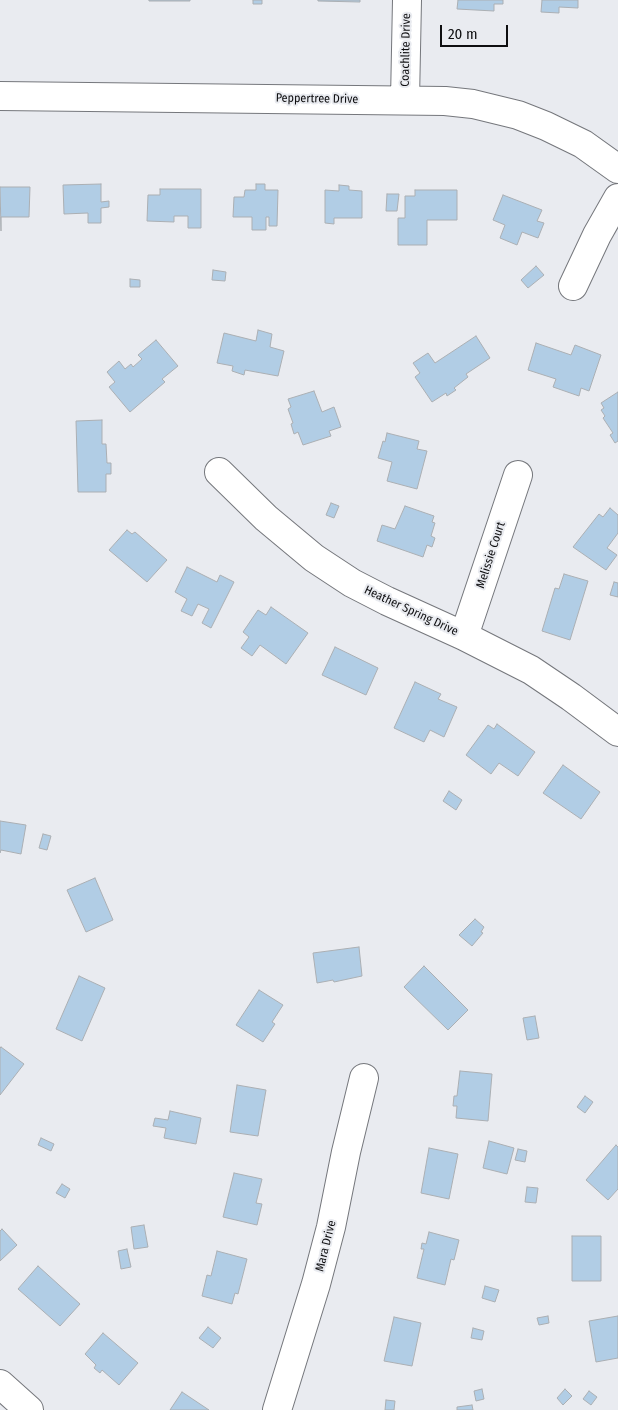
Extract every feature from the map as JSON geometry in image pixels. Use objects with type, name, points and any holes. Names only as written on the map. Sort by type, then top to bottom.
[{"type":"street","name":"Coachlite Drive","points":[[405,100],[407,0]]},
{"type":"street","name":"Peppertree Drive","points":[[0,96],[405,100],[473,104],[518,115],[546,126],[583,144],[618,169]]},
{"type":"street","points":[[573,286],[597,235],[618,198]]},
{"type":"street","name":"Heather Spring Drive","points":[[219,472],[266,518],[314,558],[344,578],[387,601],[464,636],[531,670],[572,697],[618,732]]},
{"type":"street","name":"Melissie Court","points":[[464,636],[518,475]]},
{"type":"street","name":"Mara Drive","points":[[277,1410],[316,1284],[331,1228],[346,1152],[364,1078]]},
{"type":"street","points":[[0,1384],[29,1410]]},
{"type":"building","points":[[190,0],[190,1],[149,1]]},
{"type":"building","points":[[253,0],[262,0],[262,4],[253,4]]},
{"type":"building","points":[[360,0],[360,2],[318,1]]},
{"type":"building","points":[[458,0],[503,0],[503,4],[494,4],[494,11],[457,9]]},
{"type":"building","points":[[542,0],[578,0],[578,8],[559,7],[559,13],[541,12]]},
{"type":"building","points":[[101,184],[101,202],[109,201],[109,207],[101,208],[101,223],[88,223],[88,213],[64,214],[63,185]]},
{"type":"building","points":[[256,184],[265,184],[265,190],[278,190],[277,226],[269,226],[269,217],[266,217],[266,230],[252,230],[252,217],[233,217],[234,197],[244,197],[245,190],[256,190]]},
{"type":"building","points":[[339,185],[349,186],[349,190],[362,191],[362,218],[334,218],[334,224],[325,223],[325,190],[339,191]]},
{"type":"building","points":[[0,187],[30,187],[29,217],[1,217],[1,231]]},
{"type":"building","points":[[160,189],[201,189],[201,228],[188,228],[188,216],[174,216],[174,222],[147,221],[148,195],[160,195]]},
{"type":"building","points":[[415,190],[457,190],[457,220],[427,220],[427,245],[398,245],[398,218],[405,218],[405,196],[415,196]]},
{"type":"building","points":[[387,194],[399,194],[397,211],[386,211]]},
{"type":"building","points":[[503,195],[542,210],[537,221],[544,223],[538,238],[522,232],[517,245],[500,238],[505,225],[493,220]]},
{"type":"building","points":[[536,266],[544,275],[528,288],[521,280]]},
{"type":"building","points":[[213,270],[226,272],[225,281],[212,280]]},
{"type":"building","points":[[130,279],[140,280],[140,287],[130,287]]},
{"type":"building","points":[[258,330],[272,334],[270,347],[284,351],[278,376],[245,370],[244,375],[232,371],[233,366],[217,363],[224,333],[256,341]]},
{"type":"building","points":[[476,336],[490,358],[466,374],[468,377],[454,388],[456,390],[447,396],[446,393],[432,402],[415,377],[420,373],[413,363],[428,353],[435,363]]},
{"type":"building","points":[[156,340],[178,366],[162,379],[165,382],[130,412],[109,387],[115,382],[107,372],[119,361],[125,369],[131,364],[133,367],[142,359],[138,355]]},
{"type":"building","points":[[536,343],[571,355],[575,345],[601,355],[589,391],[581,388],[579,396],[553,387],[556,379],[528,370]]},
{"type":"building","points":[[314,391],[322,412],[334,407],[341,427],[329,431],[331,436],[303,445],[298,432],[294,434],[291,424],[293,423],[288,409],[291,407],[288,399]]},
{"type":"building","points":[[618,392],[618,441],[615,443],[610,435],[613,433],[603,418],[605,416],[601,410],[604,408],[601,403]]},
{"type":"building","points":[[102,420],[102,444],[106,444],[107,463],[111,463],[111,474],[106,474],[106,492],[78,492],[76,421]]},
{"type":"building","points":[[387,433],[419,441],[417,449],[427,451],[417,489],[387,481],[392,462],[378,458]]},
{"type":"building","points":[[331,503],[339,506],[334,518],[326,515]]},
{"type":"building","points":[[405,506],[434,516],[432,522],[435,523],[431,536],[435,538],[432,547],[427,545],[423,557],[377,541],[382,525],[395,529]]},
{"type":"building","points":[[610,508],[618,515],[618,533],[607,548],[617,555],[606,570],[573,547],[599,514],[603,517]]},
{"type":"building","points":[[127,530],[132,534],[135,532],[167,560],[147,582],[109,550]]},
{"type":"building","points":[[187,567],[217,582],[220,575],[234,582],[211,628],[202,623],[209,609],[198,604],[192,616],[181,611],[187,599],[175,592]]},
{"type":"building","points":[[564,574],[588,581],[570,640],[542,631],[555,588],[559,589]]},
{"type":"building","points":[[614,582],[618,583],[618,597],[610,595]]},
{"type":"building","points":[[271,607],[308,633],[286,664],[260,645],[252,656],[241,648],[249,637],[243,632],[258,610],[266,615]]},
{"type":"building","points":[[335,647],[378,668],[366,695],[322,675]]},
{"type":"building","points":[[415,682],[441,694],[438,699],[457,707],[444,737],[430,730],[424,742],[394,728]]},
{"type":"building","points":[[497,724],[535,752],[518,776],[499,763],[491,774],[466,755],[488,725],[494,729]]},
{"type":"building","points":[[563,765],[600,792],[581,819],[543,793]]},
{"type":"building","points":[[449,791],[462,800],[456,810],[443,801]]},
{"type":"building","points":[[0,821],[26,825],[21,854],[1,850],[0,853]]},
{"type":"building","points":[[43,834],[51,836],[47,850],[39,848]]},
{"type":"building","points":[[95,878],[113,920],[86,932],[67,890]]},
{"type":"building","points":[[475,919],[484,927],[481,932],[483,933],[472,946],[459,935]]},
{"type":"building","points":[[359,947],[362,976],[334,982],[333,980],[317,983],[313,953]]},
{"type":"building","points":[[424,966],[468,1010],[448,1030],[404,987]]},
{"type":"building","points":[[79,976],[105,988],[82,1041],[56,1029]]},
{"type":"building","points":[[259,990],[283,1005],[272,1022],[275,1024],[263,1042],[236,1025]]},
{"type":"building","points":[[535,1016],[539,1038],[527,1040],[523,1018]]},
{"type":"building","points":[[0,1048],[24,1064],[0,1095]]},
{"type":"building","points":[[460,1071],[492,1074],[488,1121],[456,1118],[457,1106],[453,1106],[454,1096],[457,1096]]},
{"type":"building","points":[[237,1085],[266,1090],[258,1136],[230,1132]]},
{"type":"building","points":[[585,1096],[593,1102],[585,1113],[577,1107]]},
{"type":"building","points":[[170,1111],[201,1118],[196,1144],[164,1138],[166,1128],[153,1126],[155,1118],[168,1120]]},
{"type":"building","points":[[41,1138],[54,1144],[51,1151],[38,1145]]},
{"type":"building","points":[[489,1141],[514,1148],[507,1174],[483,1168]]},
{"type":"building","points":[[616,1145],[618,1147],[618,1189],[608,1200],[586,1180]]},
{"type":"building","points":[[429,1148],[458,1154],[449,1199],[421,1193]]},
{"type":"building","points":[[518,1149],[527,1151],[525,1162],[515,1160]]},
{"type":"building","points":[[234,1173],[262,1179],[256,1203],[262,1204],[257,1225],[223,1217]]},
{"type":"building","points":[[62,1184],[70,1189],[65,1198],[56,1193]]},
{"type":"building","points":[[527,1187],[538,1188],[536,1203],[525,1202]]},
{"type":"building","points":[[144,1225],[148,1247],[134,1249],[131,1227]]},
{"type":"building","points":[[2,1229],[17,1245],[0,1261],[0,1231]]},
{"type":"building","points":[[429,1232],[459,1240],[454,1260],[451,1259],[445,1285],[417,1278],[424,1249],[421,1249],[422,1243],[426,1244]]},
{"type":"building","points":[[572,1236],[601,1236],[601,1281],[572,1281]]},
{"type":"building","points":[[127,1249],[131,1267],[121,1269],[118,1251]]},
{"type":"building","points":[[217,1251],[247,1259],[238,1294],[235,1293],[232,1304],[202,1296],[207,1275],[211,1276]]},
{"type":"building","points":[[38,1266],[80,1304],[60,1326],[18,1289]]},
{"type":"building","points":[[485,1286],[499,1290],[495,1302],[482,1298]]},
{"type":"building","points":[[548,1316],[549,1323],[539,1325],[537,1318]]},
{"type":"building","points":[[618,1316],[618,1358],[596,1362],[589,1321]]},
{"type":"building","points":[[394,1317],[421,1323],[412,1366],[384,1361]]},
{"type":"building","points":[[208,1327],[221,1338],[213,1348],[199,1338]]},
{"type":"building","points":[[473,1328],[484,1331],[482,1340],[471,1338]]},
{"type":"building","points":[[103,1333],[138,1363],[119,1385],[102,1370],[100,1373],[94,1368],[96,1365],[85,1354]]},
{"type":"building","points":[[482,1389],[484,1399],[476,1401],[474,1391]]},
{"type":"building","points":[[565,1389],[572,1396],[563,1405],[557,1398]]},
{"type":"building","points":[[589,1391],[597,1397],[591,1405],[583,1399]]},
{"type":"building","points":[[182,1392],[209,1410],[170,1410]]},
{"type":"building","points":[[386,1400],[395,1401],[394,1410],[385,1410]]},
{"type":"building","points":[[472,1405],[473,1410],[457,1410],[457,1407]]}]
